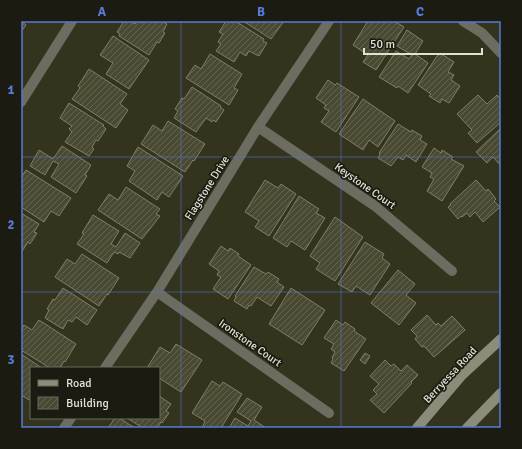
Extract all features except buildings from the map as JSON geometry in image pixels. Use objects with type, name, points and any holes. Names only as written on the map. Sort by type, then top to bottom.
[{"type":"main road","name":"Berryessa Road","points":[[417,428],[462,375],[501,340]]},
{"type":"main road","points":[[467,428],[501,393]]},
{"type":"street","points":[[21,102],[72,21]]},
{"type":"street","name":"Flagstone Drive","points":[[106,367],[157,292],[258,128],[329,21]]},
{"type":"street","points":[[463,21],[482,33],[501,53]]},
{"type":"street","name":"Keystone Court","points":[[258,128],[375,206],[452,271]]},
{"type":"street","name":"Ironstone Court","points":[[157,292],[329,413]]},
{"type":"street","points":[[64,428],[70,419]]}]
